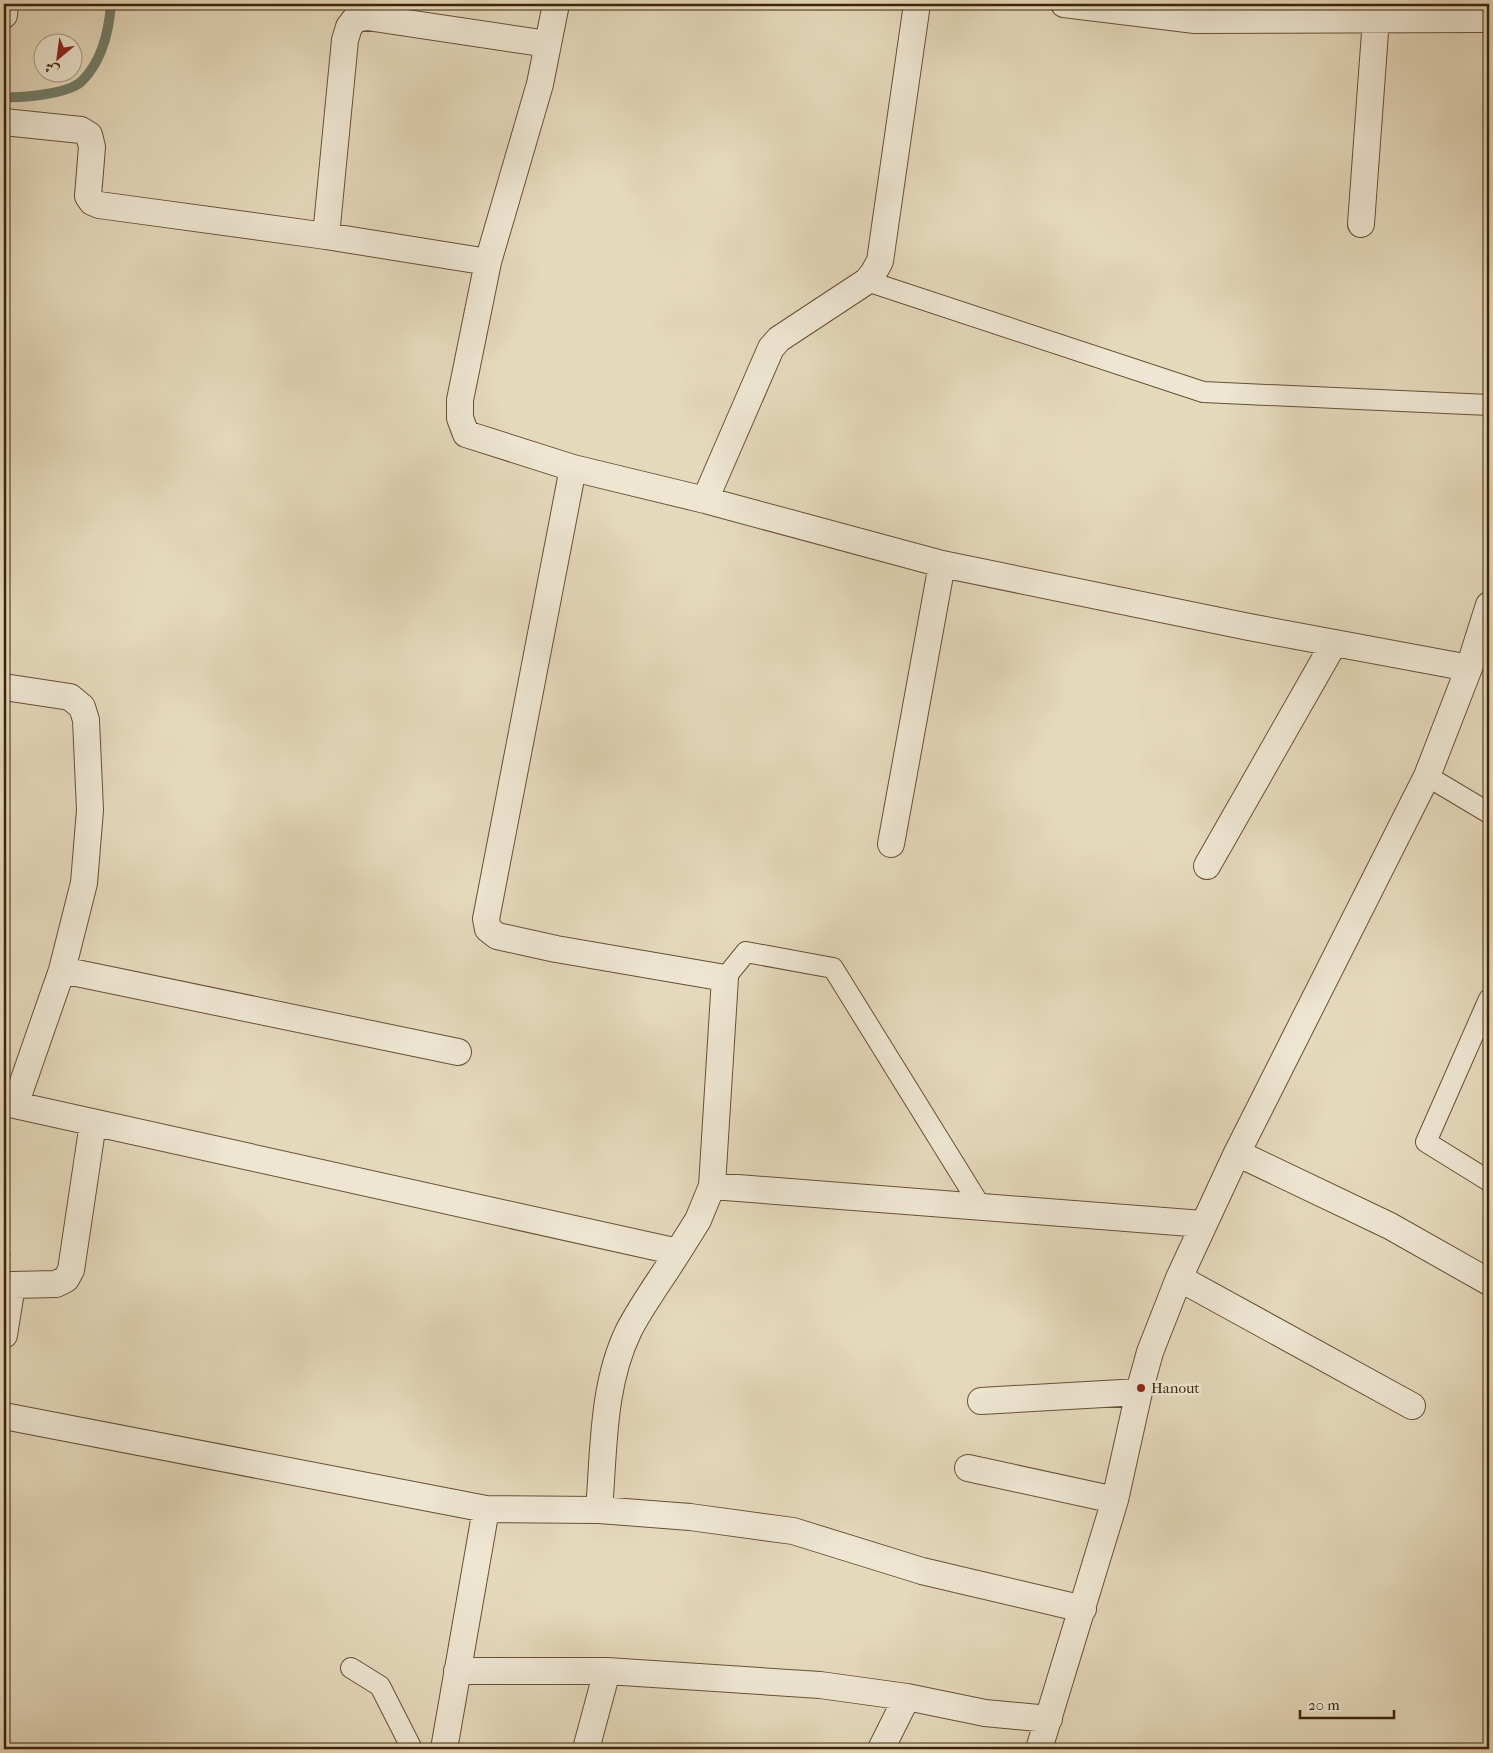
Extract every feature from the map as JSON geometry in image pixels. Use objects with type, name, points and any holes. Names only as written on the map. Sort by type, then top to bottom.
[{"type":"street","points":[[4,15],[5,4]]},
{"type":"street","points":[[556,4],[540,84],[488,262],[460,400],[460,418],[466,434],[573,468],[704,500],[942,564],[1249,627],[1469,668]]},
{"type":"street","points":[[704,500],[771,348],[779,339],[867,280],[880,261],[917,4]]},
{"type":"street","points":[[1064,4],[1196,12],[1376,19],[1489,19]]},
{"type":"street","points":[[326,236],[345,40],[349,27],[355,19],[367,17],[548,44]]},
{"type":"street","points":[[1361,224],[1376,19]]},
{"type":"street","points":[[4,122],[81,130],[89,135],[92,147],[88,196],[92,202],[98,205],[326,236],[488,262]]},
{"type":"street","points":[[867,280],[1202,392],[1489,405]]},
{"type":"street","points":[[573,468],[486,919],[488,929],[497,936],[556,949],[725,978]]},
{"type":"street","points":[[891,844],[942,564]]},
{"type":"street","points":[[1039,1749],[1115,1500],[1150,1352],[1179,1278],[1238,1153],[1427,776],[1469,668],[1489,605]]},
{"type":"street","points":[[1207,866],[1334,643]]},
{"type":"street","points":[[4,686],[70,696],[82,707],[86,720],[90,810],[84,882],[62,970],[15,1105],[678,1252]]},
{"type":"street","points":[[1427,776],[1489,813]]},
{"type":"street","points":[[599,1510],[609,1391],[616,1366],[630,1330],[698,1220],[712,1186],[725,978],[746,952],[833,968],[981,1208]]},
{"type":"street","points":[[62,970],[458,1052]]},
{"type":"street","points":[[1489,999],[1426,1142],[1489,1181]]},
{"type":"street","points":[[4,1335],[12,1285],[56,1284],[66,1279],[71,1270],[93,1123]]},
{"type":"street","points":[[1238,1153],[1390,1226],[1489,1282]]},
{"type":"street","points":[[712,1186],[1203,1224]]},
{"type":"street","points":[[1179,1278],[1412,1406]]},
{"type":"street","points":[[981,1401],[1139,1392]]},
{"type":"street","points":[[4,1416],[486,1509],[599,1510],[690,1517],[793,1531],[922,1571],[1083,1609]]},
{"type":"street","points":[[968,1468],[1115,1500]]},
{"type":"street","points":[[444,1749],[486,1509]]},
{"type":"street","points":[[351,1668],[380,1686],[412,1749]]},
{"type":"street","points":[[457,1671],[607,1670],[820,1685],[907,1697],[985,1712],[1048,1719]]},
{"type":"street","points":[[586,1749],[607,1670]]},
{"type":"street","points":[[881,1749],[907,1697]]},
{"type":"path","points":[[4,1210],[12,1285]]},
{"type":"waterway","points":[[4,97],[33,96],[56,92],[67,89],[82,81],[95,64],[103,45],[111,4]]},
{"type":"place","name":"Hanout","points":[[1141,1388]]}]
